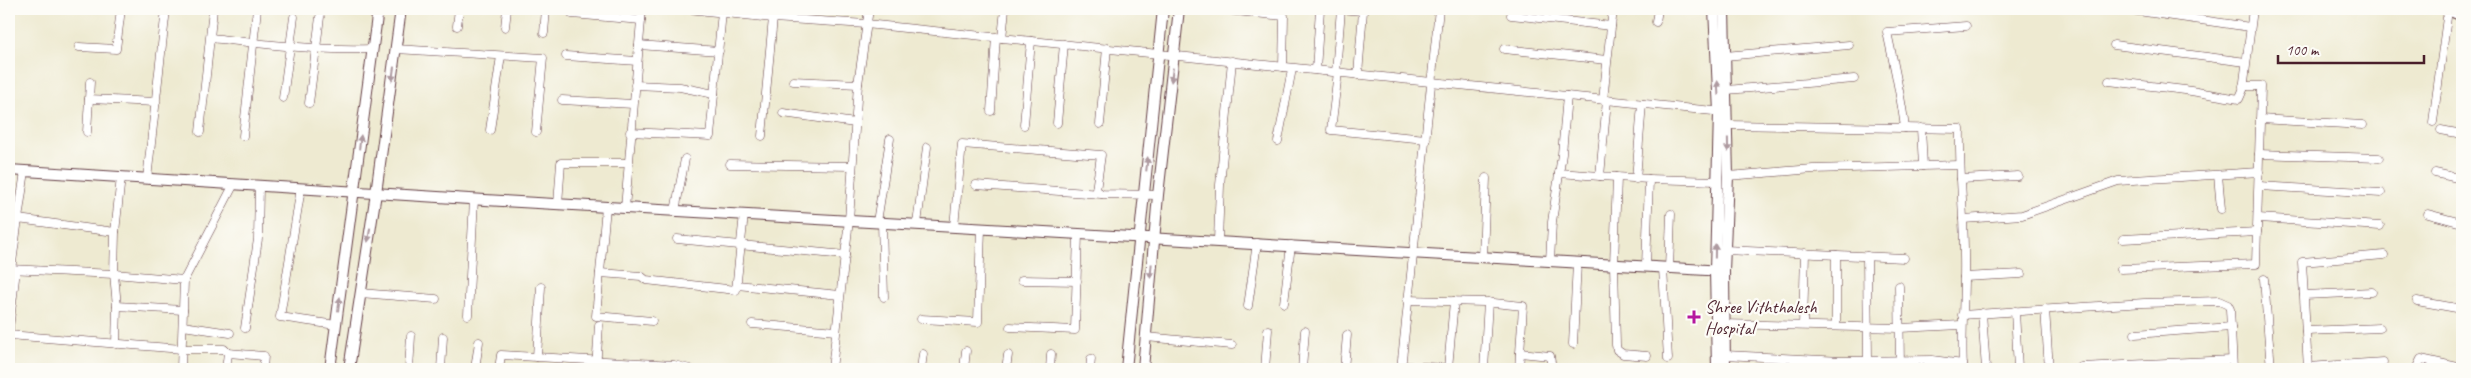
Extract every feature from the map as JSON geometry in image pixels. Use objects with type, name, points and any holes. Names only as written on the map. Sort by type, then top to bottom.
[{"type":"street","points":[[79,47],[116,49],[121,9]]},
{"type":"street","points":[[147,179],[166,9]]},
{"type":"street","points":[[200,132],[213,9]]},
{"type":"street","points":[[243,136],[257,9]]},
{"type":"street","points":[[330,369],[378,9]]},
{"type":"street","points":[[349,369],[376,193],[401,9]]},
{"type":"street","points":[[457,26],[459,9]]},
{"type":"street","points":[[505,27],[507,9]]},
{"type":"street","points":[[544,33],[546,9]]},
{"type":"street","points":[[625,208],[632,104],[642,9]]},
{"type":"street","points":[[688,9],[1031,40],[1292,69],[1358,74],[1723,112]]},
{"type":"street","points":[[832,369],[849,220],[851,166],[858,84],[869,9]]},
{"type":"street","points":[[991,111],[999,37],[1005,9]]},
{"type":"street","points":[[1126,369],[1163,9]]},
{"type":"street","points":[[1143,369],[1158,196],[1179,9]]},
{"type":"street","points":[[1216,9],[1284,16],[1283,67]]},
{"type":"street","points":[[1316,70],[1320,9]]},
{"type":"street","points":[[1358,74],[1363,11],[1340,9],[1337,72],[1331,130],[1426,139]]},
{"type":"street","points":[[1440,9],[1401,368],[1474,369]]},
{"type":"street","points":[[1600,176],[1607,60],[1613,9]]},
{"type":"street","points":[[1656,22],[1658,9]]},
{"type":"street","points":[[1714,9],[1723,112],[1728,124],[1725,250],[1720,271],[1717,369]]},
{"type":"street","points":[[1724,9],[1727,90],[1723,112],[1717,181],[1725,369]]},
{"type":"street","points":[[2124,9],[2250,27]]},
{"type":"street","points":[[2109,81],[2185,90],[2239,99],[2243,86],[2253,9]]},
{"type":"street","points":[[2433,122],[2447,9],[2462,16]]},
{"type":"street","points":[[630,132],[710,136],[722,12]]},
{"type":"street","points":[[572,14],[641,20]]},
{"type":"street","points":[[1511,15],[1611,26]]},
{"type":"street","points":[[283,98],[294,17]]},
{"type":"street","points":[[309,103],[320,17]]},
{"type":"street","points":[[762,136],[773,18]]},
{"type":"street","points":[[1905,128],[1901,114],[1903,102],[1888,32],[1966,26]]},
{"type":"street","points":[[210,38],[290,47],[372,49]]},
{"type":"street","points":[[1024,125],[1031,40]]},
{"type":"street","points":[[639,44],[719,51]]},
{"type":"street","points":[[1057,123],[1064,44]]},
{"type":"street","points":[[2114,44],[2246,62]]},
{"type":"street","points":[[1725,56],[1849,45]]},
{"type":"street","points":[[1100,124],[1107,48]]},
{"type":"street","points":[[396,49],[543,58],[536,132]]},
{"type":"street","points":[[1504,49],[1607,60]]},
{"type":"street","points":[[490,130],[500,56]]},
{"type":"street","points":[[566,56],[637,61]]},
{"type":"street","points":[[1218,241],[1220,185],[1232,61]]},
{"type":"street","points":[[1278,141],[1292,69]]},
{"type":"street","points":[[1727,90],[1854,79]]},
{"type":"street","points":[[86,132],[90,82]]},
{"type":"street","points":[[794,82],[858,84]]},
{"type":"street","points":[[635,85],[680,87],[714,94]]},
{"type":"street","points":[[2121,269],[2256,264],[2261,86],[2243,86]]},
{"type":"street","points":[[1550,261],[1552,222],[1567,96]]},
{"type":"street","points":[[89,99],[156,102]]},
{"type":"street","points":[[562,100],[632,104]]},
{"type":"street","points":[[1636,179],[1642,104]]},
{"type":"street","points":[[783,113],[855,123]]},
{"type":"street","points":[[2260,119],[2363,125]]},
{"type":"street","points":[[1725,355],[1833,361],[1932,360],[1963,367],[1961,325],[1964,277],[1963,219],[1959,165],[1960,129],[1728,124]]},
{"type":"street","points":[[1921,128],[1923,166]]},
{"type":"street","points":[[2441,130],[2462,134]]},
{"type":"street","points":[[884,297],[880,222],[890,139]]},
{"type":"street","points":[[954,226],[962,144],[1101,155],[1096,190],[1102,194]]},
{"type":"street","points":[[917,224],[927,147]]},
{"type":"street","points":[[2259,154],[2379,158]]},
{"type":"street","points":[[675,210],[685,159]]},
{"type":"street","points":[[558,204],[561,163],[628,163]]},
{"type":"street","points":[[730,164],[851,166]]},
{"type":"street","points":[[1728,176],[1813,169],[1959,165]]},
{"type":"street","points":[[9,170],[606,207],[1720,271]]},
{"type":"street","points":[[9,329],[12,270],[25,171]]},
{"type":"street","points":[[1963,219],[2022,215],[2118,181],[2259,172]]},
{"type":"street","points":[[1559,173],[1636,179],[1717,181]]},
{"type":"street","points":[[2435,173],[2462,179]]},
{"type":"street","points":[[2218,175],[2221,209]]},
{"type":"street","points":[[1960,179],[2018,176]]},
{"type":"street","points":[[116,344],[115,232],[121,177]]},
{"type":"street","points":[[1617,177],[1614,265],[1617,350],[1623,354],[1647,356]]},
{"type":"street","points":[[1483,257],[1486,178]]},
{"type":"street","points":[[1646,267],[1649,179]]},
{"type":"street","points":[[181,369],[184,280],[234,184]]},
{"type":"street","points":[[976,185],[1158,196]]},
{"type":"street","points":[[245,328],[258,238],[259,186]]},
{"type":"street","points":[[2259,186],[2381,193]]},
{"type":"street","points":[[301,188],[280,317],[336,325]]},
{"type":"street","points":[[468,315],[474,199]]},
{"type":"street","points":[[606,207],[596,316],[652,321]]},
{"type":"street","points":[[600,273],[641,276],[646,280],[736,290],[744,214]]},
{"type":"street","points":[[1668,359],[1666,268],[1671,214]]},
{"type":"street","points":[[2428,214],[2462,223]]},
{"type":"street","points":[[2258,218],[2380,226]]},
{"type":"street","points":[[18,219],[115,232]]},
{"type":"street","points":[[921,319],[978,322],[981,228]]},
{"type":"street","points":[[2123,238],[2257,232]]},
{"type":"street","points":[[1010,327],[1075,330],[1078,234]]},
{"type":"street","points":[[677,239],[741,247],[845,255]]},
{"type":"street","points":[[1248,306],[1257,243]]},
{"type":"street","points":[[1284,304],[1291,246]]},
{"type":"street","points":[[1725,250],[1904,258]]},
{"type":"street","points":[[1803,326],[1806,253]]},
{"type":"street","points":[[1836,255],[1836,326]]},
{"type":"street","points":[[2383,362],[2308,368],[2302,262],[2384,255]]},
{"type":"street","points":[[1867,256],[1868,360]]},
{"type":"street","points":[[1573,344],[1577,263]]},
{"type":"street","points":[[12,270],[114,274],[184,280]]},
{"type":"street","points":[[1964,277],[2021,274]]},
{"type":"street","points":[[2264,279],[2271,369]]},
{"type":"street","points":[[1022,280],[1077,282]]},
{"type":"street","points":[[737,285],[840,295]]},
{"type":"street","points":[[1899,286],[1900,369]]},
{"type":"street","points":[[537,357],[541,287]]},
{"type":"street","points":[[2304,294],[2372,292]]},
{"type":"street","points":[[360,293],[436,299]]},
{"type":"street","points":[[1408,300],[1488,302],[1524,306],[1519,369]]},
{"type":"street","points":[[1448,368],[1454,301]]},
{"type":"street","points":[[1962,315],[2144,303],[2219,301],[2228,305],[2230,309],[2233,369]]},
{"type":"street","points":[[2417,301],[2462,308]]},
{"type":"street","points":[[1484,369],[1488,302]]},
{"type":"street","points":[[117,306],[183,310]]},
{"type":"street","points":[[2045,309],[2049,369]]},
{"type":"street","points":[[2015,311],[2018,369]]},
{"type":"street","points":[[1982,313],[1986,369]]},
{"type":"street","points":[[752,324],[836,331]]},
{"type":"street","points":[[1724,324],[1900,328],[1961,325]]},
{"type":"street","points":[[596,365],[599,325]]},
{"type":"street","points":[[183,326],[230,333]]},
{"type":"street","points":[[2135,334],[2231,327]]},
{"type":"street","points":[[2306,331],[2380,328]]},
{"type":"street","points":[[1265,369],[1268,330]]},
{"type":"street","points":[[1302,369],[1305,331]]},
{"type":"street","points":[[9,335],[182,349],[224,349],[228,353],[264,356],[263,369]]},
{"type":"street","points":[[1344,369],[1347,335]]},
{"type":"street","points":[[409,369],[410,336]]},
{"type":"street","points":[[441,369],[443,337]]},
{"type":"street","points":[[1146,337],[1232,345]]},
{"type":"street","points":[[475,369],[479,342]]},
{"type":"street","points":[[964,369],[966,351]]},
{"type":"street","points":[[226,369],[228,353]]},
{"type":"street","points":[[922,369],[923,354]]},
{"type":"street","points":[[1050,369],[1051,354]]},
{"type":"street","points":[[1520,354],[1550,356],[1552,369]]},
{"type":"street","points":[[499,369],[501,355],[550,359],[576,358],[596,365],[674,365],[690,369]]},
{"type":"street","points":[[1006,369],[1008,355]]},
{"type":"street","points":[[1090,369],[1091,358]]},
{"type":"street","points":[[550,359],[550,369]]},
{"type":"street","points":[[2416,369],[2421,359],[2462,368]]},
{"type":"street","points":[[1932,360],[1932,369]]},
{"type":"street","points":[[2081,367],[2232,360]]},
{"type":"street","points":[[1833,361],[1833,369]]},
{"type":"place","name":"Shree Viththalesh Hospital","points":[[1694,317]]}]
